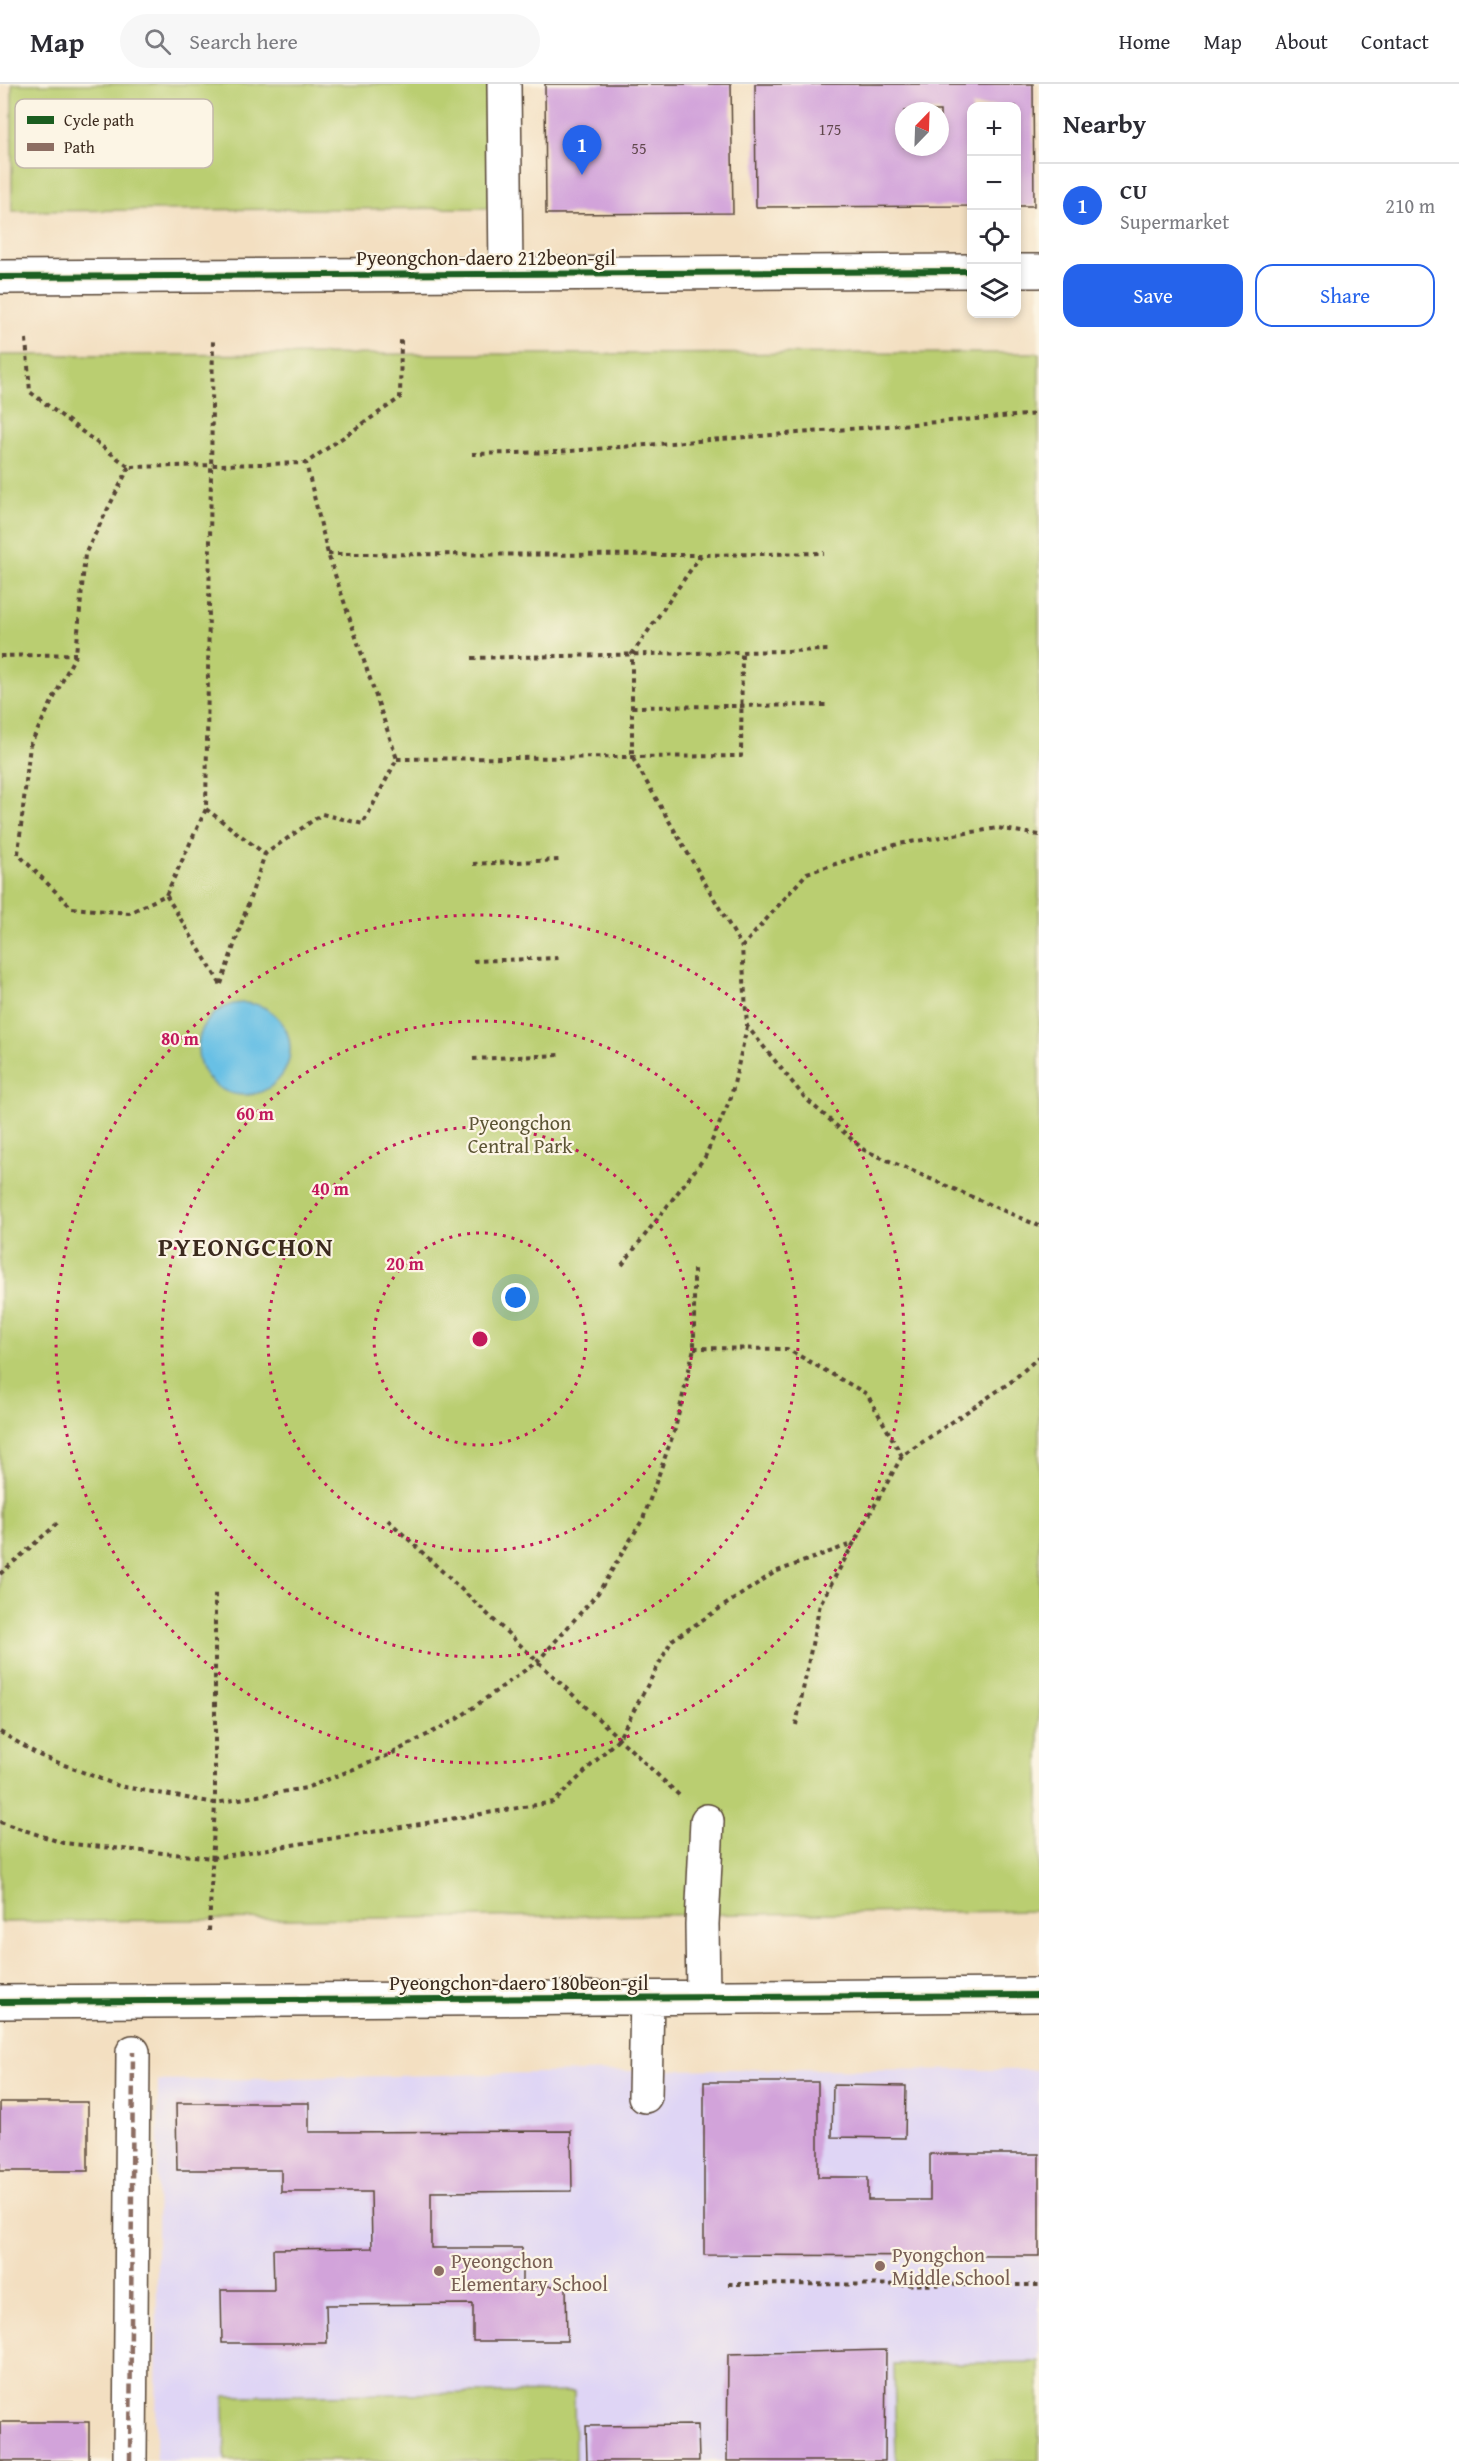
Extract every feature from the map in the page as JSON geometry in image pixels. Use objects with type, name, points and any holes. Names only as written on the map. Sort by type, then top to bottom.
[{"type":"street","points":[[504,84],[506,273]]},
{"type":"street","name":"Pyeongchon-daero 212beon-gil","points":[[0,277],[967,271]]},
{"type":"street","points":[[1021,271],[1039,271]]},
{"type":"street","points":[[703,1997],[707,1821]]},
{"type":"street","name":"Pyeongchon-daero 180beon-gil","points":[[0,2002],[1039,1995]]},
{"type":"street","points":[[645,2096],[647,1997]]},
{"type":"street","points":[[130,2461],[133,2052]]},
{"type":"path","points":[[26,339],[30,392],[129,467],[306,463],[400,398],[401,340]]},
{"type":"path","points":[[129,467],[85,554],[76,654],[30,745],[18,854],[72,908],[129,914],[166,895],[206,809],[213,340]]},
{"type":"path","points":[[472,454],[557,452],[1039,414]]},
{"type":"path","points":[[166,895],[221,985],[265,854],[322,814],[363,824],[397,759],[328,554],[306,463]]},
{"type":"path","points":[[328,554],[824,553]]},
{"type":"path","points":[[622,1265],[705,1156],[731,1096],[747,1026],[742,948],[632,757],[632,654],[701,555]]},
{"type":"path","points":[[472,658],[829,650]]},
{"type":"path","points":[[397,759],[741,756],[742,651]]},
{"type":"path","points":[[0,656],[76,654]]},
{"type":"path","points":[[632,707],[830,705]]},
{"type":"path","points":[[206,809],[265,854]]},
{"type":"path","points":[[742,948],[807,873],[898,844],[998,828],[1039,835]]},
{"type":"path","points":[[473,864],[559,860]]},
{"type":"path","points":[[473,961],[559,958]]},
{"type":"path","points":[[747,1026],[805,1098],[864,1150],[1039,1226]]},
{"type":"path","points":[[473,1059],[560,1055]]},
{"type":"path","points":[[0,1732],[41,1756],[119,1786],[215,1803],[306,1788],[388,1755],[457,1719],[538,1661],[598,1593],[643,1519],[675,1429],[694,1348],[694,1265]]},
{"type":"path","points":[[694,1348],[788,1349],[867,1394],[902,1456]]},
{"type":"path","points":[[796,1725],[820,1604],[902,1456],[1012,1381],[1039,1357]]},
{"type":"path","points":[[388,1520],[707,1821]]},
{"type":"path","points":[[0,1574],[58,1523]]},
{"type":"path","points":[[0,1822],[63,1843],[213,1858],[554,1802],[619,1738],[672,1640],[775,1572],[854,1543]]},
{"type":"path","points":[[209,1931],[215,1803],[215,1591]]},
{"type":"path","points":[[728,2284],[1039,2285]]},
{"type":"shaded area","name":"Pyeongchon Elementary School","points":[[723,2069],[1039,2070],[1039,2461],[156,2461],[158,2081]]},
{"type":"green space","points":[[12,84],[488,84],[489,208],[12,211]]},
{"type":"green space","name":"Pyeongchon Central Park","points":[[1039,353],[1039,1911],[0,1922],[0,355]]},
{"type":"green space","points":[[1039,2362],[1039,2461],[896,2461],[894,2364]]},
{"type":"green space","points":[[574,2392],[575,2461],[225,2461],[224,2396]]},
{"type":"water","points":[[244,1003],[262,1006],[277,1016],[287,1031],[290,1049],[287,1067],[277,1082],[262,1092],[244,1095],[226,1092],[211,1082],[201,1067],[198,1049],[201,1031],[211,1016],[226,1006]]},
{"type":"building","points":[[545,84],[731,84],[733,213],[546,214]]},
{"type":"building","points":[[755,84],[1033,84],[1034,206],[1021,206],[1021,102],[967,102],[967,206],[756,207]]},
{"type":"building","points":[[704,2082],[818,2082],[818,2177],[868,2177],[868,2200],[930,2200],[930,2154],[1039,2154],[1039,2256],[704,2255]]},
{"type":"building","points":[[833,2085],[906,2086],[905,2138],[832,2137]]},
{"type":"building","points":[[0,2102],[88,2102],[88,2171],[0,2171]]},
{"type":"building","points":[[176,2103],[309,2103],[309,2132],[571,2131],[572,2191],[431,2192],[431,2248],[522,2248],[522,2286],[566,2286],[567,2341],[473,2341],[473,2304],[326,2305],[327,2343],[222,2343],[221,2290],[274,2290],[273,2249],[372,2248],[371,2192],[281,2192],[281,2170],[177,2170]]},
{"type":"building","points":[[886,2350],[885,2461],[727,2461],[728,2354]]},
{"type":"building","points":[[0,2422],[89,2422],[89,2461],[0,2461]]},
{"type":"building","points":[[698,2425],[699,2461],[587,2461],[586,2426]]},
{"type":"marked path","points":[[130,2461],[133,2052]]},
{"type":"cycle path","points":[[0,277],[967,271]]},
{"type":"cycle path","points":[[0,2002],[1039,1995]]},
{"type":"place","name":"CU","points":[[582,175]]},
{"type":"place","name":"Pyongchon Middle School","points":[[880,2266]]},
{"type":"place","name":"Pyeongchon Elementary School","points":[[439,2271]]},
{"type":"district","name":"PYEONGCHON","points":[[246,1246]]}]
